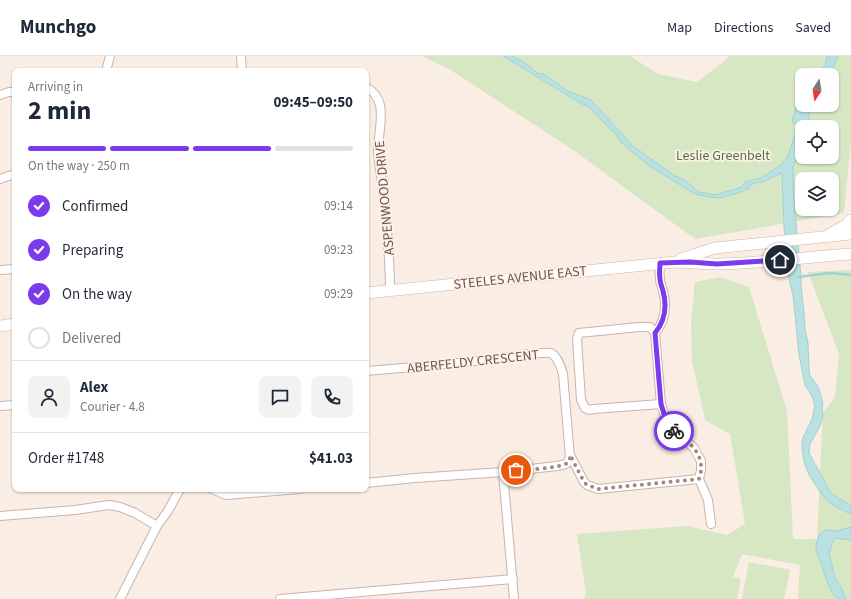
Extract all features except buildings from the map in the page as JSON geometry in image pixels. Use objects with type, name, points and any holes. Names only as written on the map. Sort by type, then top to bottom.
[{"type":"main road","points":[[827,236],[846,225],[851,220]]},
{"type":"main road","name":"STEELES AVENUE EAST","points":[[675,262],[715,248],[851,234]]},
{"type":"main road","name":"STEELES AVENUE EAST","points":[[369,293],[660,263],[690,262],[717,264],[851,254]]},
{"type":"main road","points":[[0,326],[12,324]]},
{"type":"street","points":[[107,68],[110,56]]},
{"type":"street","points":[[241,56],[242,68]]},
{"type":"street","name":"ASPENWOOD DRIVE","points":[[369,88],[377,97],[380,105],[381,116],[378,136],[378,150],[384,196],[390,267],[390,291]]},
{"type":"street","points":[[0,95],[12,92]]},
{"type":"street","points":[[0,179],[12,175]]},
{"type":"street","points":[[655,333],[661,326],[665,314],[664,293],[660,279],[660,263]]},
{"type":"street","points":[[0,270],[12,269]]},
{"type":"street","points":[[661,404],[589,410],[586,408],[581,400],[577,340],[579,333],[639,327],[650,327],[655,333],[661,404],[670,427],[677,435],[694,448],[701,461],[702,470],[699,479],[708,500],[711,524]]},
{"type":"street","name":"ABERFELDY CRESCENT","points":[[369,371],[491,360],[550,352],[560,363],[563,374],[570,455]]},
{"type":"street","points":[[0,406],[12,404]]},
{"type":"street","points":[[570,455],[584,482],[587,485],[598,489],[699,479]]},
{"type":"street","points":[[369,483],[557,466],[566,464],[570,458],[570,455]]},
{"type":"street","points":[[502,472],[514,599]]},
{"type":"street","points":[[120,599],[157,526],[168,511],[178,492]]},
{"type":"street","points":[[219,492],[226,495],[263,492]]},
{"type":"street","points":[[0,516],[75,510],[109,505],[120,507],[135,513],[157,526]]},
{"type":"street","points":[[280,599],[513,579]]},
{"type":"green space","name":"Leslie Greenbelt","points":[[422,56],[630,56],[658,74],[697,82],[727,59],[728,56],[851,56],[851,141],[844,213],[839,214],[839,172],[795,172],[795,216],[827,216],[695,239],[573,150],[449,69]]},
{"type":"green space","points":[[851,270],[851,599],[798,599],[800,565],[742,554],[733,577],[741,579],[737,599],[584,599],[586,592],[577,534],[687,526],[727,535],[745,524],[730,434],[705,420],[692,360],[691,323],[695,282],[720,277],[749,287],[787,411],[793,539],[817,539],[823,413],[835,397],[839,354],[808,272]]},
{"type":"green space","points":[[749,562],[790,570],[784,599],[742,599]]},
{"type":"water","points":[[503,56],[512,56],[524,62],[537,73],[543,74],[568,91],[591,100],[634,147],[675,176],[683,179],[699,192],[716,195],[742,187],[745,182],[761,178],[782,164],[787,158],[795,135],[793,191],[805,329],[808,343],[809,369],[810,376],[818,386],[823,403],[823,416],[820,426],[810,444],[809,453],[830,492],[851,505],[851,514],[834,506],[823,496],[809,475],[804,462],[802,440],[812,419],[815,405],[812,396],[805,385],[799,355],[793,295],[788,275],[784,228],[782,173],[763,182],[750,185],[749,188],[738,193],[719,198],[695,194],[651,167],[621,142],[614,132],[589,107]]},
{"type":"water","points":[[827,56],[838,56],[833,68],[822,68],[825,66]]},
{"type":"water","points":[[795,111],[795,112],[809,112],[809,120],[795,120],[795,123],[792,122]]},
{"type":"water","points":[[851,527],[851,540],[835,538],[829,553],[835,578],[846,599],[838,599],[832,593],[824,573],[816,551],[816,544],[819,535],[825,530],[836,531]]},
{"type":"waterway","points":[[798,277],[830,273],[851,275]]},
{"type":"way so far","points":[[516,470],[566,464],[570,458],[570,455],[584,482],[592,488],[598,489],[699,479],[702,470],[701,461],[694,448],[674,431]]},
{"type":"route","points":[[674,431],[670,427],[661,404],[655,333],[661,326],[665,314],[664,293],[660,279],[660,263],[690,262],[717,264],[780,260]]}]
